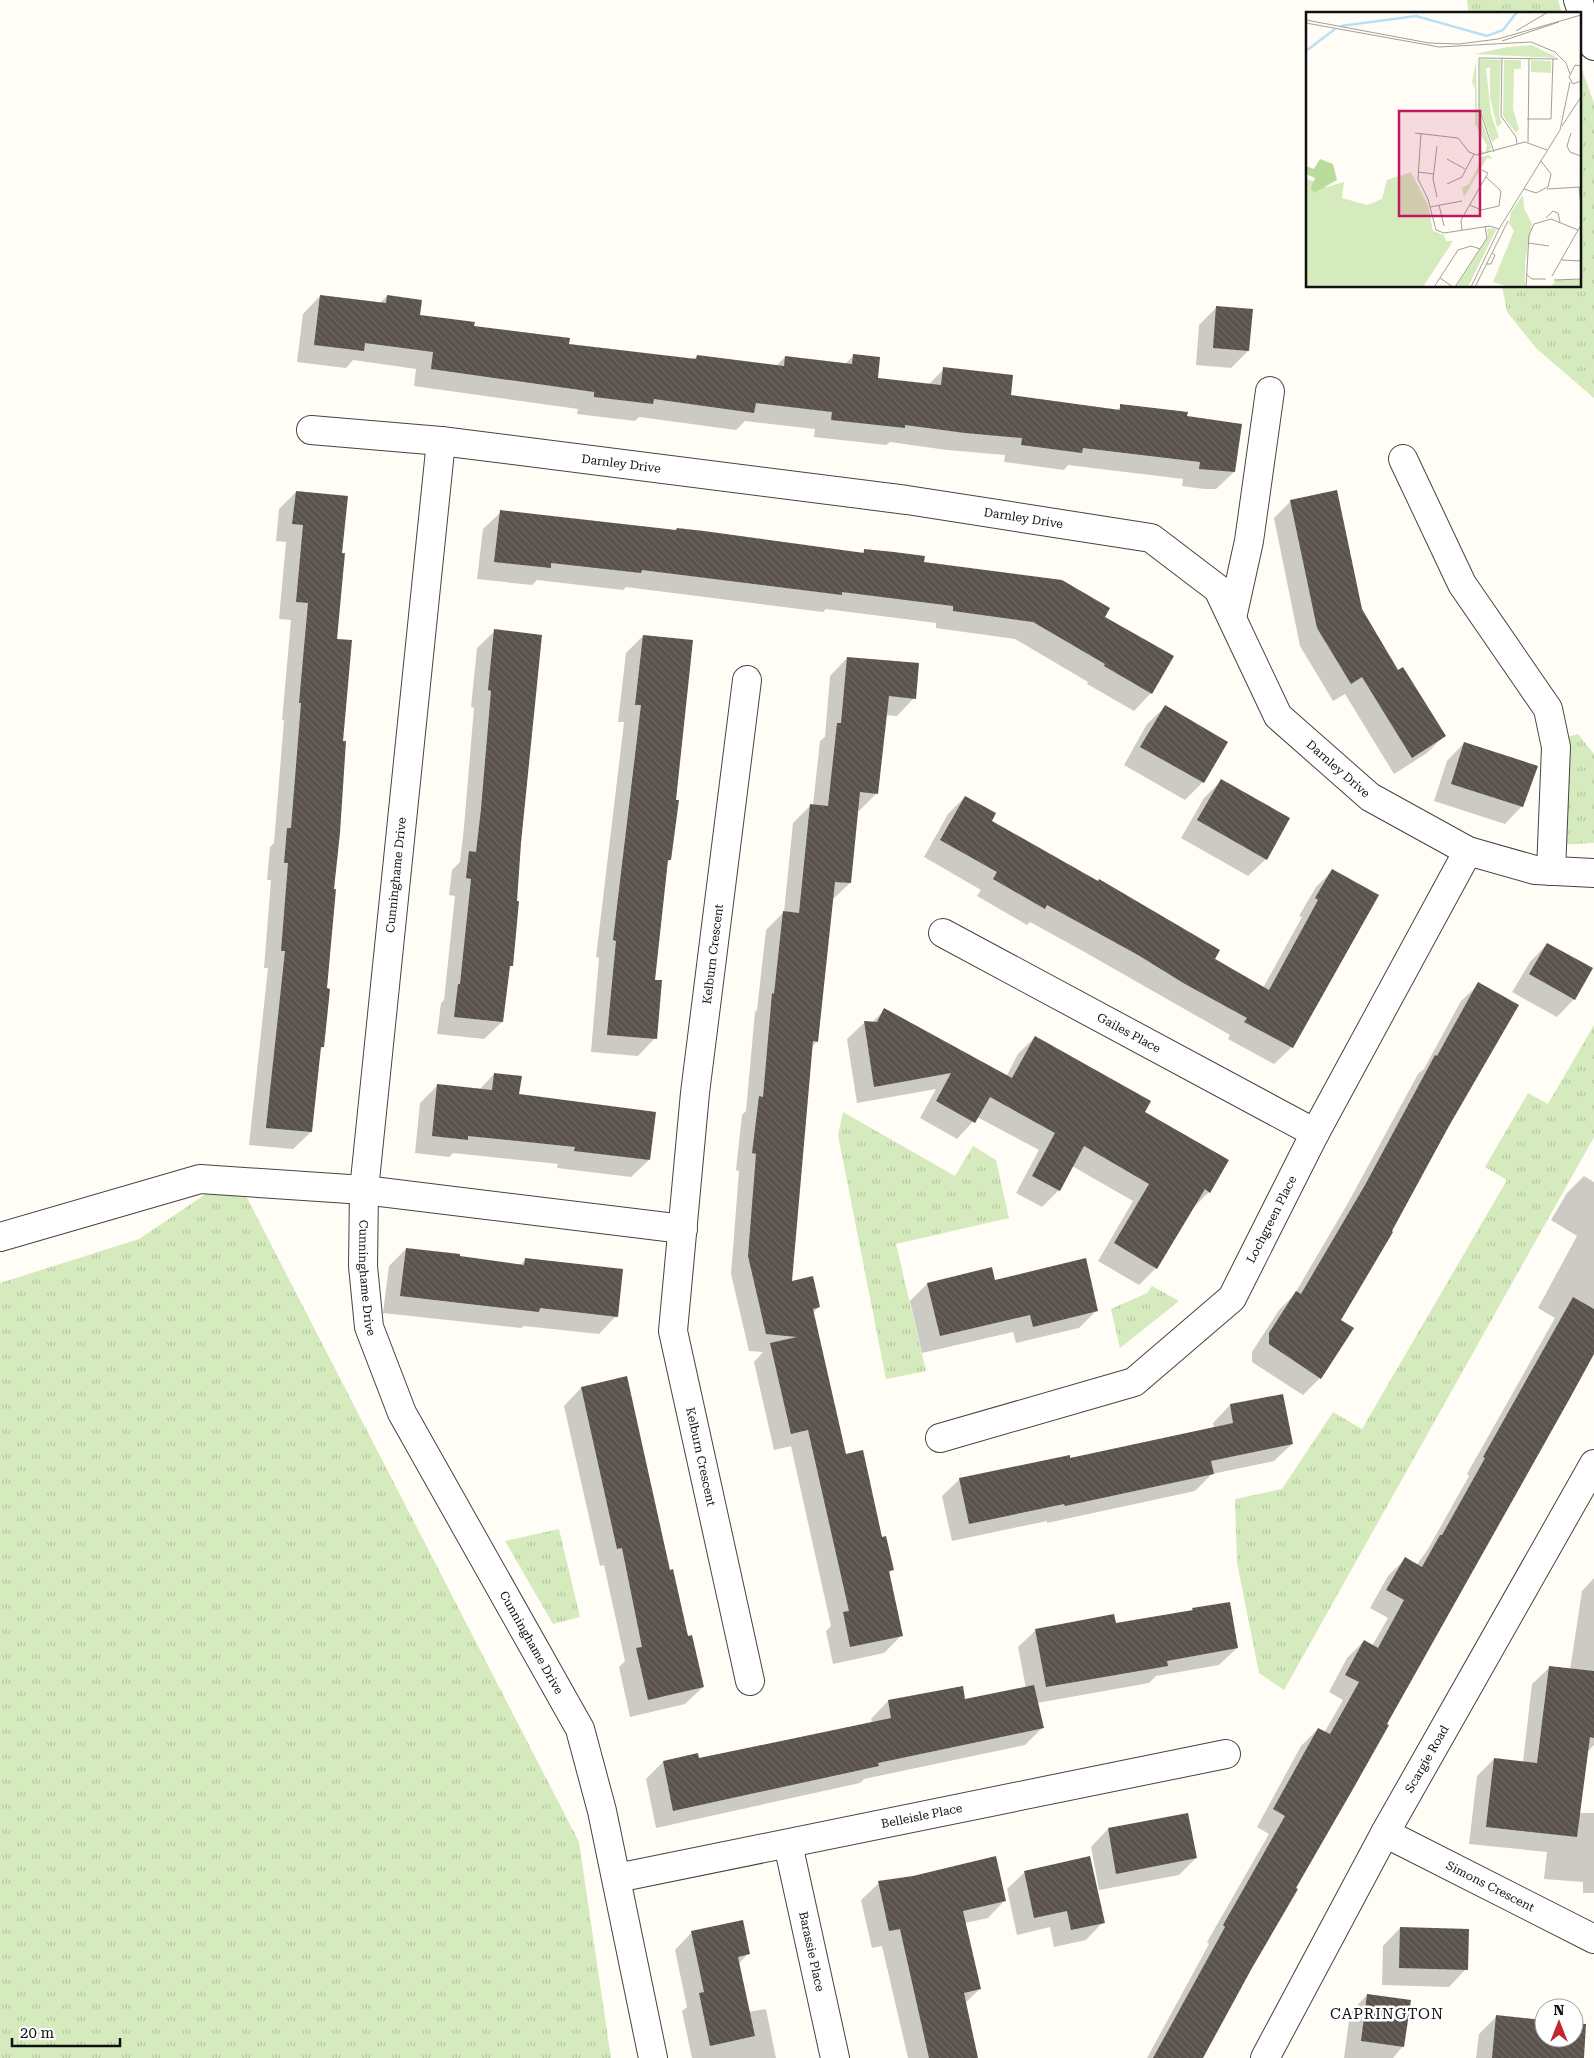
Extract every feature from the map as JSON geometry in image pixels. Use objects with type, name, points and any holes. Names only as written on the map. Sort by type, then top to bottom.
[{"type":"street","points":[[1578,0],[1594,46]]},
{"type":"street","points":[[1232,618],[1249,541],[1270,391]]},
{"type":"street","name":"Darnley Drive","points":[[311,430],[441,441],[907,500],[1151,538],[1218,589],[1278,716],[1370,797],[1468,851],[1535,870],[1594,873]]},
{"type":"street","name":"Cunninghame Drive","points":[[441,441],[364,1190],[363,1266],[369,1327],[402,1413],[580,1729],[602,1811],[617,1878],[653,2058]]},
{"type":"street","points":[[1403,460],[1462,584],[1548,710],[1556,746],[1551,872]]},
{"type":"street","name":"Kelburn Crescent","points":[[747,680],[696,1093],[674,1331],[750,1681]]},
{"type":"street","name":"Lochgreen Place","points":[[940,1438],[1134,1382],[1232,1298],[1315,1133],[1468,851]]},
{"type":"street","name":"Gailes Place","points":[[943,933],[1315,1133]]},
{"type":"street","points":[[0,1237],[200,1180],[364,1190],[683,1229]]},
{"type":"street","name":"Scargie Road","points":[[1265,2058],[1385,1833],[1594,1464]]},
{"type":"street","name":"Belleisle Place","points":[[617,1878],[1226,1754]]},
{"type":"street","name":"Simons Crescent","points":[[1385,1833],[1594,1939]]},
{"type":"street","name":"Barassie Place","points":[[788,1844],[835,2058]]},
{"type":"green space","points":[[1467,0],[1558,0],[1561,12],[1469,12]]},
{"type":"green space","points":[[1582,70],[1594,103],[1594,398],[1537,349],[1507,312],[1502,288],[1582,288]]},
{"type":"green space","points":[[1578,734],[1594,754],[1594,843],[1557,845],[1563,738]]},
{"type":"green space","points":[[1594,1025],[1594,1137],[1284,1690],[1259,1673],[1237,1563],[1235,1499],[1282,1489],[1333,1412],[1362,1429],[1507,1180],[1485,1167],[1528,1093],[1548,1104]]},
{"type":"green space","points":[[843,1112],[955,1176],[973,1146],[996,1160],[1009,1218],[896,1244],[926,1371],[886,1379],[838,1135]]},
{"type":"green space","points":[[206,1194],[245,1194],[579,1842],[611,2058],[0,2058],[0,1283],[139,1239]]},
{"type":"green space","points":[[1152,1286],[1179,1301],[1120,1348],[1111,1309],[1147,1293]]},
{"type":"green space","points":[[559,1529],[580,1617],[553,1624],[505,1541]]},
{"type":"building","points":[[320,295],[386,303],[387,295],[422,300],[420,315],[475,322],[474,326],[570,338],[569,344],[696,359],[697,355],[784,366],[785,356],[852,364],[853,354],[880,357],[878,378],[941,385],[943,367],[1013,375],[1011,395],[1120,410],[1120,404],[1188,412],[1187,416],[1242,424],[1235,472],[1199,469],[1200,462],[1083,448],[1082,453],[1021,445],[1022,438],[905,425],[905,428],[831,420],[832,412],[756,403],[754,413],[654,399],[653,404],[594,397],[594,392],[431,369],[433,352],[365,343],[364,351],[314,345]]},
{"type":"building","points":[[1216,306],[1253,309],[1249,351],[1213,348]]},
{"type":"building","points":[[1337,490],[1362,609],[1398,670],[1403,667],[1446,736],[1412,758],[1362,677],[1351,684],[1317,628],[1290,500]]},
{"type":"building","points":[[296,491],[348,496],[342,553],[345,553],[337,639],[352,640],[343,741],[346,741],[334,889],[336,889],[327,988],[330,989],[324,1047],[321,1047],[312,1132],[266,1128],[285,951],[281,951],[288,863],[284,863],[287,828],[291,828],[308,603],[296,602],[303,525],[292,524]]},
{"type":"building","points":[[500,510],[676,530],[677,528],[704,531],[864,553],[864,549],[894,552],[925,556],[924,562],[1062,580],[1110,608],[1105,617],[1174,656],[1152,694],[1033,622],[953,611],[953,606],[842,592],[842,595],[642,570],[641,573],[551,563],[551,568],[494,562]]},
{"type":"building","points":[[494,629],[542,635],[521,843],[517,901],[519,901],[513,966],[510,966],[503,1022],[454,1017],[458,984],[460,984],[471,879],[466,878],[469,851],[476,852],[481,809],[491,691],[488,690]]},
{"type":"building","points":[[643,635],[693,640],[676,800],[679,800],[671,860],[668,860],[655,980],[662,980],[657,1039],[607,1035],[616,941],[613,940],[641,705],[635,705]]},
{"type":"building","points":[[847,657],[919,663],[916,699],[889,696],[878,794],[860,792],[851,883],[835,882],[818,1042],[813,1041],[792,1281],[813,1276],[820,1307],[813,1309],[846,1454],[863,1450],[882,1537],[886,1536],[894,1570],[889,1571],[903,1636],[850,1647],[843,1612],[849,1611],[808,1430],[791,1434],[770,1343],[797,1337],[766,1334],[748,1256],[756,1154],[752,1153],[759,1096],[763,1097],[772,993],[774,994],[783,911],[799,913],[810,804],[828,806],[837,723],[841,723]]},
{"type":"building","points":[[1165,705],[1228,742],[1204,783],[1140,747]]},
{"type":"building","points":[[1464,742],[1538,766],[1523,807],[1451,784]]},
{"type":"building","points":[[1221,779],[1290,818],[1267,860],[1197,820]]},
{"type":"building","points":[[965,796],[996,813],[992,821],[1098,881],[1099,879],[1220,950],[1215,959],[1269,990],[1318,900],[1315,898],[1332,869],[1379,895],[1293,1048],[1244,1022],[1247,1018],[1185,984],[1138,955],[1047,905],[1045,909],[993,879],[997,872],[940,840]]},
{"type":"building","points":[[1547,943],[1593,968],[1575,1000],[1529,974]]},
{"type":"building","points":[[1478,982],[1519,1005],[1449,1126],[1393,1232],[1341,1320],[1354,1328],[1321,1379],[1269,1344],[1269,1333],[1296,1291],[1301,1294],[1365,1185],[1435,1055],[1437,1056]]},
{"type":"building","points":[[884,1008],[1012,1078],[1035,1036],[1151,1101],[1145,1112],[1229,1160],[1210,1193],[1205,1189],[1157,1269],[1114,1243],[1149,1184],[1084,1146],[1060,1191],[1032,1176],[1055,1133],[990,1097],[975,1123],[936,1101],[951,1073],[874,1087],[864,1021],[877,1022]]},
{"type":"building","points":[[494,1073],[522,1076],[519,1094],[656,1112],[650,1160],[574,1151],[575,1147],[468,1136],[468,1140],[432,1136],[437,1084],[492,1090]]},
{"type":"building","points":[[406,1248],[460,1254],[460,1256],[524,1265],[525,1258],[623,1269],[618,1317],[540,1308],[539,1312],[400,1296]]},
{"type":"building","points":[[1086,1258],[1098,1311],[1033,1327],[1030,1315],[940,1336],[927,1283],[992,1267],[995,1280]]},
{"type":"building","points":[[1573,1297],[1594,1309],[1594,1354],[1570,1398],[1387,1724],[1389,1725],[1296,1888],[1298,1889],[1203,2058],[1153,2058],[1225,1927],[1223,1925],[1285,1816],[1273,1809],[1318,1728],[1330,1734],[1359,1682],[1345,1675],[1364,1640],[1378,1648],[1404,1600],[1386,1590],[1405,1557],[1422,1567],[1440,1535],[1442,1535],[1485,1458],[1483,1457]]},
{"type":"building","points":[[627,1376],[670,1570],[673,1569],[688,1636],[692,1635],[704,1687],[648,1700],[636,1648],[642,1647],[622,1548],[617,1549],[581,1387]]},
{"type":"building","points":[[1283,1394],[1293,1444],[1211,1461],[1214,1474],[1065,1506],[1064,1504],[969,1524],[959,1478],[1070,1455],[1070,1458],[1233,1423],[1230,1404]]},
{"type":"building","points":[[1230,1602],[1238,1648],[1167,1661],[1168,1666],[1046,1687],[1035,1629],[1114,1614],[1116,1623]]},
{"type":"building","points":[[1549,1666],[1594,1671],[1594,1738],[1590,1737],[1577,1837],[1486,1827],[1494,1758],[1537,1763]]},
{"type":"building","points":[[1034,1685],[1044,1728],[878,1763],[879,1766],[673,1811],[663,1761],[698,1753],[699,1758],[891,1718],[888,1700],[963,1686],[965,1699]]},
{"type":"building","points":[[1188,1813],[1197,1858],[1116,1874],[1108,1828]]},
{"type":"building","points":[[996,1856],[1006,1901],[963,1911],[981,1989],[964,1993],[978,2058],[929,2058],[900,1929],[889,1931],[878,1881],[913,1876]]},
{"type":"building","points":[[1090,1856],[1105,1923],[1071,1930],[1067,1911],[1034,1918],[1024,1871]]},
{"type":"building","points":[[743,1920],[750,1954],[738,1957],[755,2036],[710,2046],[699,1993],[704,1992],[691,1931]]},
{"type":"building","points":[[1400,1927],[1469,1929],[1468,1970],[1399,1968]]},
{"type":"building","points":[[1367,1994],[1411,2000],[1404,2047],[1361,2041]]},
{"type":"building","points":[[1496,2015],[1534,2019],[1534,2048],[1584,2048],[1584,2024],[1586,2024],[1584,2058],[1492,2058]]},
{"type":"district","name":"CAPRINGTON","points":[[1387,2014]]}]
